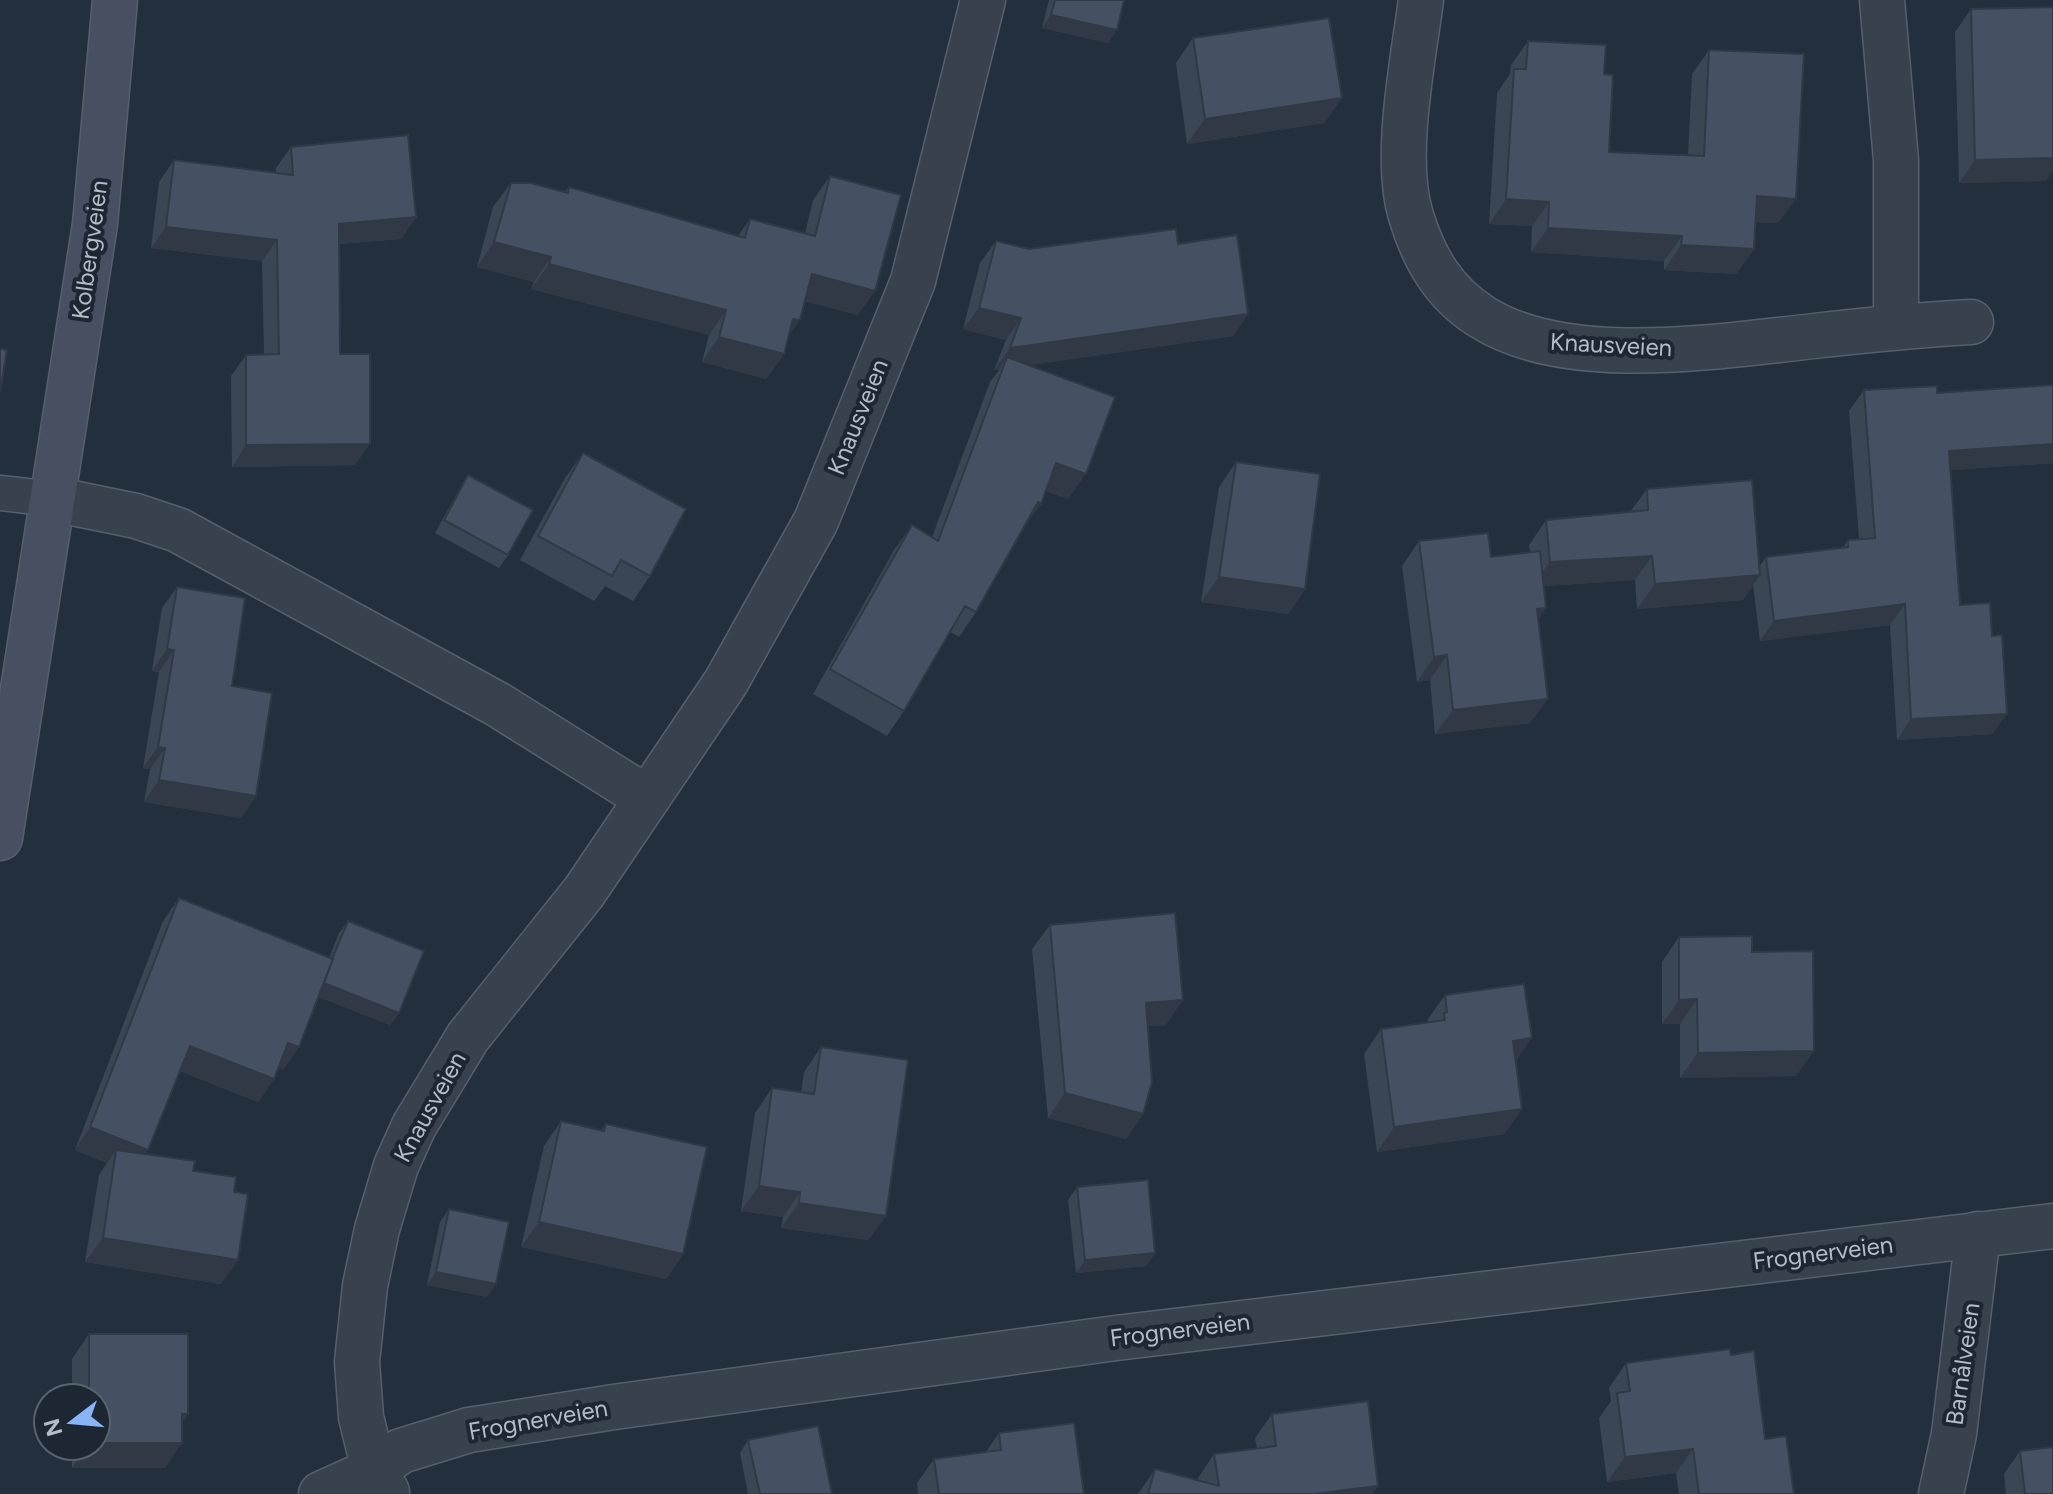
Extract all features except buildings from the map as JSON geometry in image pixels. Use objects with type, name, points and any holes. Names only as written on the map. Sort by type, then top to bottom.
[{"type":"street","name":"Kolbergveien","points":[[0,838],[95,224],[115,0]]},
{"type":"street","name":"Knausveien","points":[[381,1482],[361,1417],[357,1362],[377,1229],[396,1166],[414,1126],[468,1037],[584,892],[726,682],[816,521],[913,281],[983,0]]},
{"type":"street","name":"Knausveien","points":[[1421,0],[1405,169],[1410,215],[1435,275],[1455,298],[1484,319],[1537,341],[1572,347],[1660,350],[1971,322]]},
{"type":"street","points":[[1882,0],[1896,160],[1896,327]]},
{"type":"street","points":[[53,499],[136,516],[178,530],[497,704],[647,798]]},
{"type":"street","name":"Frognerveien","points":[[321,1494],[381,1482],[401,1451],[469,1430],[614,1407],[1116,1338],[2053,1226]]},
{"type":"street","name":"Barnålveien","points":[[1941,1494],[1954,1434],[1978,1234]]},
{"type":"lane","points":[[0,493],[53,499]]}]
